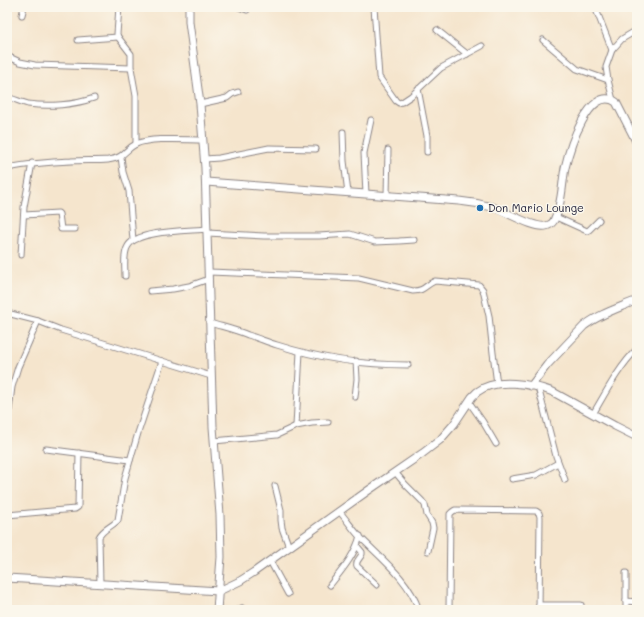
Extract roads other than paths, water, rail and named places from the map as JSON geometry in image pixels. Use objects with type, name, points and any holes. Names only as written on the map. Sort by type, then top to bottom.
[{"type":"street","points":[[22,15],[24,7]]},
{"type":"street","points":[[119,7],[117,34],[131,54],[131,68],[136,96],[136,144]]},
{"type":"street","points":[[189,7],[189,22],[200,104],[205,159],[211,376],[214,441],[220,514],[219,591],[217,610]]},
{"type":"street","points":[[239,7],[247,10]]},
{"type":"street","points":[[374,7],[379,76],[396,101],[399,103],[418,90],[441,68],[482,46]]},
{"type":"street","points":[[595,7],[612,50]]},
{"type":"street","points":[[437,30],[467,54]]},
{"type":"street","points":[[637,30],[622,39],[612,50],[606,67],[613,100],[616,102],[637,143]]},
{"type":"street","points":[[78,40],[118,36]]},
{"type":"street","points":[[543,40],[577,69],[608,80]]},
{"type":"street","points":[[7,56],[20,62],[34,65],[131,68]]},
{"type":"street","points":[[418,90],[427,136],[427,152]]},
{"type":"street","points":[[200,104],[227,98],[238,92]]},
{"type":"street","points":[[7,97],[21,102],[39,105],[83,102],[94,98]]},
{"type":"street","points":[[206,182],[459,200],[494,208],[540,227],[546,226],[552,223],[556,217],[565,167],[570,150],[584,118],[594,104],[600,100],[613,100]]},
{"type":"street","points":[[366,194],[364,154],[371,120]]},
{"type":"street","points":[[343,132],[344,161],[348,192]]},
{"type":"street","points":[[7,168],[32,163],[107,160],[121,157],[136,144],[150,140],[203,140]]},
{"type":"street","points":[[205,159],[219,158],[269,148],[316,149]]},
{"type":"street","points":[[387,195],[388,150]]},
{"type":"street","points":[[121,157],[123,172],[129,191],[133,240]]},
{"type":"street","points":[[21,255],[24,207],[32,163]]},
{"type":"street","points":[[24,215],[58,213],[60,214],[61,229],[75,229]]},
{"type":"street","points":[[556,217],[587,231],[599,220]]},
{"type":"street","points":[[125,276],[126,252],[128,246],[133,240],[156,233],[207,231],[264,236],[320,236],[350,234],[375,242],[414,240]]},
{"type":"street","points":[[150,291],[189,286],[209,275],[359,278],[413,291],[419,291],[431,282],[435,281],[479,285],[483,290],[489,316],[497,384]]},
{"type":"street","points":[[565,480],[558,463],[534,386],[547,365],[584,326],[599,316],[637,300]]},
{"type":"street","points":[[7,313],[38,321],[61,330],[211,376]]},
{"type":"street","points":[[7,426],[12,387],[18,366],[38,321]]},
{"type":"street","points":[[210,322],[300,352],[377,364],[408,365]]},
{"type":"street","points":[[593,414],[630,356],[637,349]]},
{"type":"street","points":[[296,426],[300,352]]},
{"type":"street","points":[[100,584],[99,537],[101,533],[118,520],[125,478],[162,361]]},
{"type":"street","points":[[355,397],[357,379],[356,361]]},
{"type":"street","points":[[7,578],[219,591],[240,581],[270,561],[423,453],[440,440],[454,424],[472,397],[480,389],[497,384],[520,384],[534,386],[553,392],[637,437]]},
{"type":"street","points":[[469,402],[496,444]]},
{"type":"street","points":[[214,441],[277,435],[296,426],[328,422]]},
{"type":"street","points":[[46,449],[130,460]]},
{"type":"street","points":[[7,515],[75,509],[78,507],[79,453]]},
{"type":"street","points":[[512,479],[536,475],[558,463]]},
{"type":"street","points":[[395,472],[425,505],[427,515],[433,528],[428,551]]},
{"type":"street","points":[[275,486],[280,503],[282,528],[289,547]]},
{"type":"street","points":[[449,610],[450,514],[456,510],[536,511],[539,513],[539,607],[581,605]]},
{"type":"street","points":[[339,511],[360,536],[397,574],[412,595],[419,610]]},
{"type":"street","points":[[330,585],[345,567],[357,546],[360,536]]},
{"type":"street","points":[[357,546],[362,552],[357,561],[357,566],[377,585]]},
{"type":"street","points":[[270,561],[288,594]]},
{"type":"street","points":[[626,573],[626,610]]},
{"type":"street","points":[[626,601],[637,602]]},
{"type":"place","name":"Don Mario Lounge","points":[[480,208]]}]
